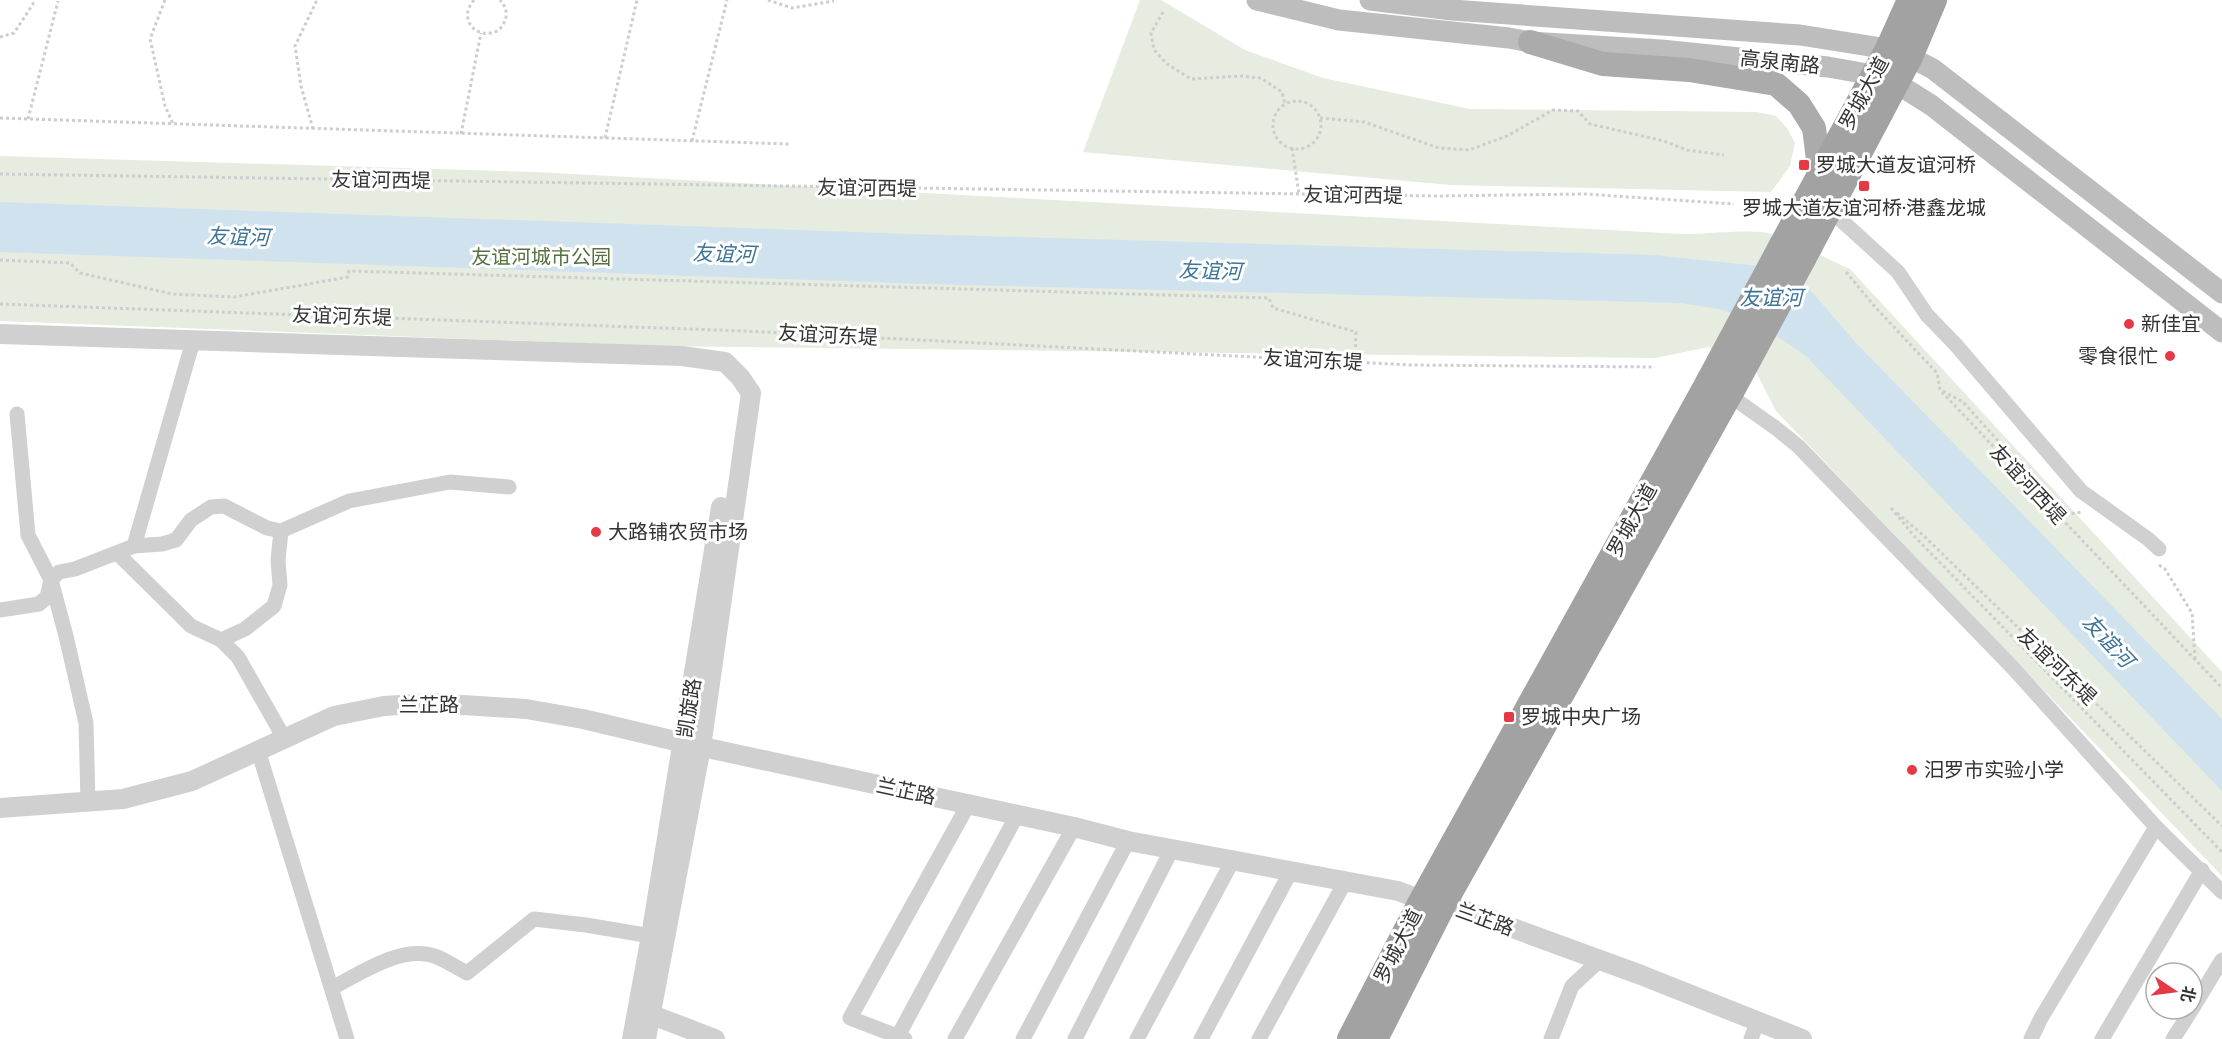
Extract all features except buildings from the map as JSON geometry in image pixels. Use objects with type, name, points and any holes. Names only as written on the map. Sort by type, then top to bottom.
[{"type":"highway","name":"罗城大道","points":[[1899,53],[1910,0]]},
{"type":"highway","name":"罗城大道","points":[[1350,1039],[1433,902],[1723,389],[1793,252],[1820,175],[1934,0]]},
{"type":"highway","name":"罗城大道","points":[[1793,252],[1829,209],[1884,79]]},
{"type":"highway","name":"罗城大道","points":[[1374,1039],[1433,902]]},
{"type":"main road","name":"高泉南路","points":[[1257,0],[1339,20],[1530,42],[1774,60],[1828,67],[1884,79],[1931,105],[2222,332]]},
{"type":"main road","name":"高泉南路","points":[[1370,0],[1631,24],[1736,29],[1800,35],[1899,53],[1943,77],[2222,293]]},
{"type":"main road","points":[[1530,42],[1603,64],[1689,70],[1776,84],[1799,104],[1814,128],[1820,175]]},
{"type":"street","points":[[1829,209],[1898,272],[1927,315],[2081,491],[2148,539],[2158,556]]},
{"type":"street","points":[[0,334],[193,341],[134,546]]},
{"type":"street","name":"凯旋路","points":[[193,341],[682,356],[725,362],[740,377],[692,745],[651,936],[643,1012],[632,1039]]},
{"type":"street","points":[[1723,389],[1798,446],[2013,668],[2156,827],[2222,892]]},
{"type":"street","points":[[17,414],[28,535],[51,580],[86,723],[88,802]]},
{"type":"street","points":[[0,610],[39,604],[47,597],[51,580],[59,572],[117,554],[134,546],[162,544],[176,540],[191,520],[211,507],[224,506],[267,528],[281,531],[349,501],[450,482],[510,487]]},
{"type":"street","points":[[221,640],[245,629],[274,606],[280,585],[278,560],[281,531]]},
{"type":"street","points":[[117,554],[191,626],[221,640],[238,657],[284,738]]},
{"type":"street","name":"兰芷路","points":[[0,808],[123,799],[192,781],[334,717],[384,706],[432,703],[526,709],[583,718],[692,745],[1017,814],[1128,841],[1398,891],[1600,960],[1802,1039]]},
{"type":"street","points":[[646,1039],[643,1012],[692,745]]},
{"type":"street","points":[[258,750],[347,1039]]},
{"type":"street","points":[[968,805],[850,1018],[902,1038],[1017,814]]},
{"type":"street","points":[[955,1039],[1074,827]]},
{"type":"street","points":[[2031,1039],[2041,1018],[2156,827]]},
{"type":"street","points":[[1023,1039],[1128,841]]},
{"type":"street","points":[[1075,1039],[1172,849]]},
{"type":"street","points":[[1137,1039],[1233,860]]},
{"type":"street","points":[[2102,1039],[2202,870]]},
{"type":"street","points":[[1201,1039],[1292,871]]},
{"type":"street","points":[[1259,1039],[1345,882]]},
{"type":"street","points":[[332,988],[366,969],[405,954],[435,956],[466,973],[534,919],[651,936]]},
{"type":"street","points":[[1551,1039],[1572,986],[1600,960]]},
{"type":"street","points":[[2204,989],[2222,960]]},
{"type":"street","points":[[643,1012],[715,1039]]},
{"type":"street","points":[[1751,1039],[1758,1020]]},
{"type":"street","points":[[2173,1039],[2184,1021]]},
{"type":"path","points":[[0,37],[14,33],[33,4],[33,0]]},
{"type":"path","points":[[165,0],[150,39],[165,106],[173,124]]},
{"type":"path","points":[[314,129],[301,86],[295,46],[317,0]]},
{"type":"path","points":[[474,0],[469,6],[468,19],[471,25],[481,33],[494,33],[504,25],[507,13],[501,0]]},
{"type":"path","points":[[605,138],[637,0]]},
{"type":"path","points":[[692,141],[727,0]]},
{"type":"path","points":[[768,0],[792,8],[834,2]]},
{"type":"path","points":[[28,119],[58,1]]},
{"type":"path","points":[[1163,12],[1151,33],[1154,50],[1167,64],[1191,79],[1240,76],[1261,78],[1282,92],[1285,104]]},
{"type":"path","points":[[460,134],[481,33]]},
{"type":"path","points":[[1291,101],[1306,102],[1317,111],[1320,118],[1319,134],[1308,146],[1292,148],[1278,140],[1273,125],[1279,110],[1291,101]]},
{"type":"path","points":[[1320,118],[1364,122],[1439,148],[1469,150],[1508,136],[1553,110],[1578,111],[1590,124],[1664,141],[1687,150],[1724,155]]},
{"type":"path","points":[[0,117],[789,144]]},
{"type":"path","points":[[1292,148],[1299,194]]},
{"type":"path","name":"友谊河西堤","points":[[0,174],[1437,196],[1585,194],[1734,204]]},
{"type":"path","points":[[0,260],[70,263],[80,273],[172,294],[234,297],[348,277],[349,271],[1269,298],[1273,308],[1356,332],[1355,362]]},
{"type":"path","name":"友谊河西堤","points":[[1846,272],[1876,308],[1937,373],[1940,390],[2222,688]]},
{"type":"path","name":"友谊河东堤","points":[[0,304],[744,331],[1411,365],[1655,368]]},
{"type":"path","points":[[1940,390],[1963,402],[1998,444],[2056,505],[2069,514],[2084,512],[2089,514]]},
{"type":"path","name":"友谊河东堤","points":[[2222,825],[1931,542],[1891,508],[1915,537],[2222,852]]},
{"type":"path","points":[[2158,556],[2192,614],[2195,660]]},
{"type":"green space","points":[[1140,0],[1161,0],[1245,50],[1323,78],[1470,109],[1757,112],[1776,116],[1787,128],[1795,143],[1790,166],[1771,192],[1451,185],[1083,152]]},
{"type":"green space","name":"友谊河城市公园","points":[[0,156],[536,172],[1682,234],[1761,232],[1785,238],[1850,269],[2222,672],[2222,876],[1776,411],[1755,370],[1709,347],[1655,358],[656,346],[0,321]]},
{"type":"water","name":"友谊河","points":[[0,202],[911,234],[1653,255],[1778,268],[1813,293],[1855,342],[2222,719],[2222,791],[1806,356],[1755,321],[1719,309],[1680,303],[926,284],[0,252]]},
{"type":"place","name":"罗城大道友谊河桥","points":[[1804,165]]},
{"type":"place","name":"罗城大道友谊河桥·港鑫龙城","points":[[1864,186]]},
{"type":"place","name":"新佳宜","points":[[2129,324]]},
{"type":"place","name":"零食很忙","points":[[2170,356]]},
{"type":"place","name":"大路铺农贸市场","points":[[596,532]]},
{"type":"place","name":"罗城中央广场","points":[[1509,717]]},
{"type":"place","name":"汨罗市实验小学","points":[[1912,770]]}]
